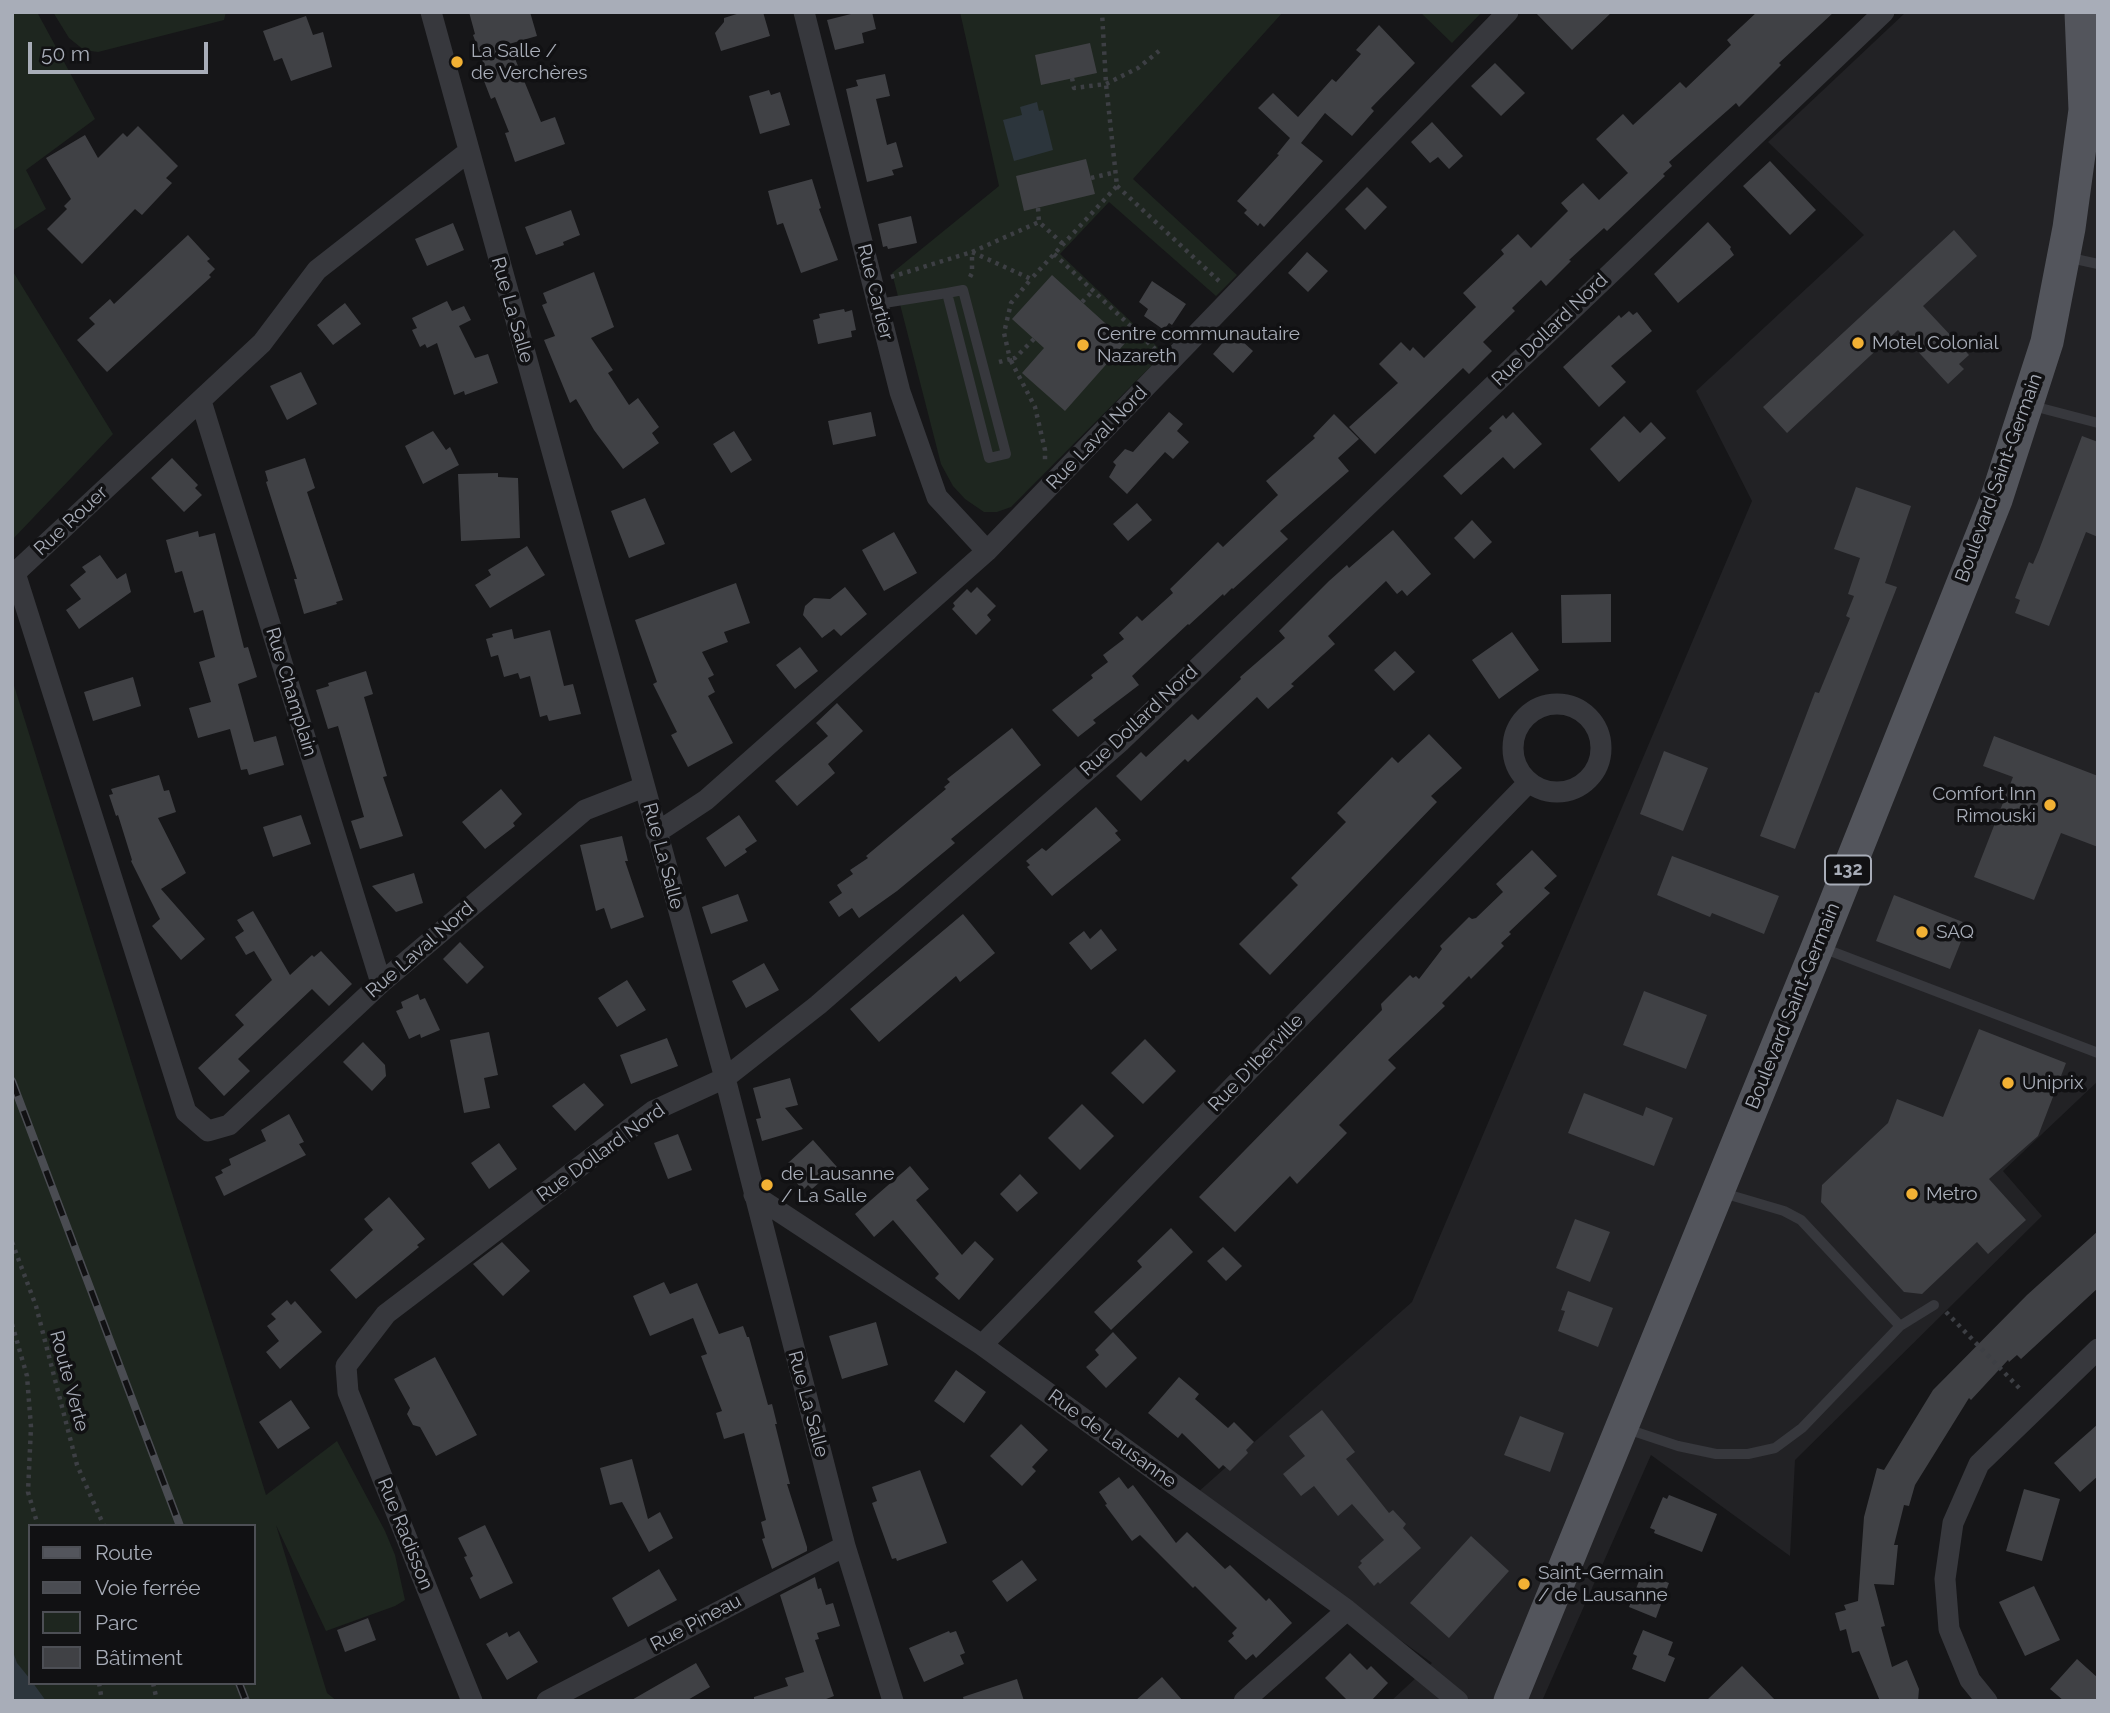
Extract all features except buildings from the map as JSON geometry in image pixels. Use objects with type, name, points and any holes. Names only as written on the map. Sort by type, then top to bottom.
[{"type":"main road","name":"Boulevard Saint-Germain","points":[[1510,1701],[1818,946],[1996,500],[2047,342],[2081,188],[2092,111],[2090,51],[2081,12]]},
{"type":"street","name":"Rue La Salle","points":[[431,12],[725,1078],[845,1546],[893,1701]]},
{"type":"street","name":"Rue Cartier","points":[[804,12],[900,392],[937,497],[987,551]]},
{"type":"street","name":"Rue Laval Nord","points":[[656,834],[706,800],[987,551],[1508,12]]},
{"type":"street","name":"Rue Dollard Nord","points":[[346,1366],[386,1314],[653,1111],[725,1078],[818,1005],[1121,741],[1884,12]]},
{"type":"street","name":"Rue Rouer","points":[[208,1131],[186,1112],[15,573],[262,344],[317,270],[468,152]]},
{"type":"street","name":"Rue Champlain","points":[[201,401],[381,982]]},
{"type":"street","points":[[1551,703],[1579,709],[1590,718],[1598,730],[1602,745],[1601,760],[1594,773],[1584,784],[1556,793],[1541,790],[1529,782],[1519,771],[1513,743],[1525,716],[1551,703]]},
{"type":"street","name":"Rue D'Iberville","points":[[982,1345],[1529,782]]},
{"type":"street","name":"Rue Laval Nord","points":[[208,1131],[229,1125],[381,982],[585,810],[645,787]]},
{"type":"street","name":"Rue de Lausanne","points":[[754,1195],[982,1345],[1347,1610],[1458,1701]]},
{"type":"street","points":[[1987,1701],[1970,1680],[1949,1629],[1945,1579],[1952,1523],[1979,1464],[2098,1349]]},
{"type":"street","name":"Rue Radisson","points":[[346,1366],[348,1392],[472,1701]]},
{"type":"street","name":"Rue Pineau","points":[[547,1701],[845,1546]]},
{"type":"street","points":[[1244,1701],[1347,1610]]},
{"type":"lane","points":[[2064,257],[2098,264]]},
{"type":"lane","points":[[878,304],[964,290],[1006,454],[989,458],[947,293]]},
{"type":"lane","points":[[2027,404],[2098,423]]},
{"type":"lane","points":[[1818,946],[2098,1054]]},
{"type":"lane","points":[[1716,1192],[1784,1211],[1801,1220],[1900,1326]]},
{"type":"lane","points":[[1621,1427],[1678,1446],[1716,1454],[1748,1454],[1776,1448],[1802,1428],[1900,1326],[1934,1305]]},
{"type":"path","points":[[1102,12],[1106,84],[1117,186],[1234,296]]},
{"type":"path","points":[[1072,78],[1074,88],[1106,84],[1138,68],[1158,51]]},
{"type":"path","points":[[1091,178],[1116,172]]},
{"type":"path","points":[[1045,492],[1045,450],[1040,425],[1035,407],[1010,359],[1004,332],[1006,318],[1011,303],[1031,279],[1117,186]]},
{"type":"path","points":[[1038,208],[1038,222],[1063,244]]},
{"type":"path","points":[[872,283],[972,252],[1038,222]]},
{"type":"path","points":[[972,252],[1031,279]]},
{"type":"path","points":[[964,290],[972,273],[972,252]]},
{"type":"path","points":[[1054,254],[1170,363]]},
{"type":"path","points":[[1082,302],[1093,291]]},
{"type":"path","points":[[983,367],[1015,358],[1034,339]]},
{"type":"path","name":"Route Verte","points":[[12,1242],[36,1306],[77,1465],[103,1524]]},
{"type":"path","points":[[1934,1305],[1950,1313],[2036,1408]]},
{"type":"path","points":[[12,1324],[27,1376],[31,1427],[28,1492],[37,1524]]},
{"type":"shaded area","points":[[1906,12],[2098,12],[2098,1081],[2003,1171],[2042,1216],[1795,1460],[1790,1556],[1651,1455],[1542,1701],[1391,1701],[1432,1663],[1197,1493],[1412,1302],[1752,501],[1696,391],[1864,235],[1768,142]]},
{"type":"shaded area","points":[[1037,102],[1039,111],[1043,110],[1053,150],[1014,161],[1003,120],[1022,115],[1020,107]]},
{"type":"shaded area","points":[[12,1649],[17,1663],[28,1677],[28,1685],[34,1685],[46,1701],[12,1701]]},
{"type":"green space","points":[[12,12],[37,12],[95,119],[26,170],[46,209],[12,231]]},
{"type":"green space","points":[[53,12],[226,12],[224,20],[98,52],[84,50],[69,38]]},
{"type":"green space","points":[[960,12],[1283,12],[1133,179],[1237,275],[1216,296],[1109,202],[1060,254],[1164,353],[1011,507],[997,512],[984,512],[965,499],[953,486],[941,464],[892,273],[999,186]]},
{"type":"green space","points":[[1420,12],[1482,12],[1452,43]]},
{"type":"green space","points":[[12,270],[113,434],[12,540]]},
{"type":"green space","points":[[12,679],[266,1495],[337,1441],[395,1555],[405,1600],[326,1631],[276,1525],[327,1693],[337,1701],[12,1701]]},
{"type":"railway","points":[[12,1081],[179,1524]]},
{"type":"railway","points":[[240,1685],[246,1701]]},
{"type":"place","name":"La Salle / de Verchères","points":[[457,62]]},
{"type":"place","name":"Motel Colonial","points":[[1858,343]]},
{"type":"place","name":"Centre communautaire Nazareth","points":[[1083,345]]},
{"type":"place","name":"Comfort Inn Rimouski","points":[[2050,805]]},
{"type":"place","name":"SAQ","points":[[1922,932]]},
{"type":"place","name":"Uniprix","points":[[2008,1083]]},
{"type":"place","name":"de Lausanne / La Salle","points":[[767,1185]]},
{"type":"place","name":"Metro","points":[[1912,1194]]},
{"type":"place","name":"Saint-Germain / de Lausanne","points":[[1524,1584]]}]
